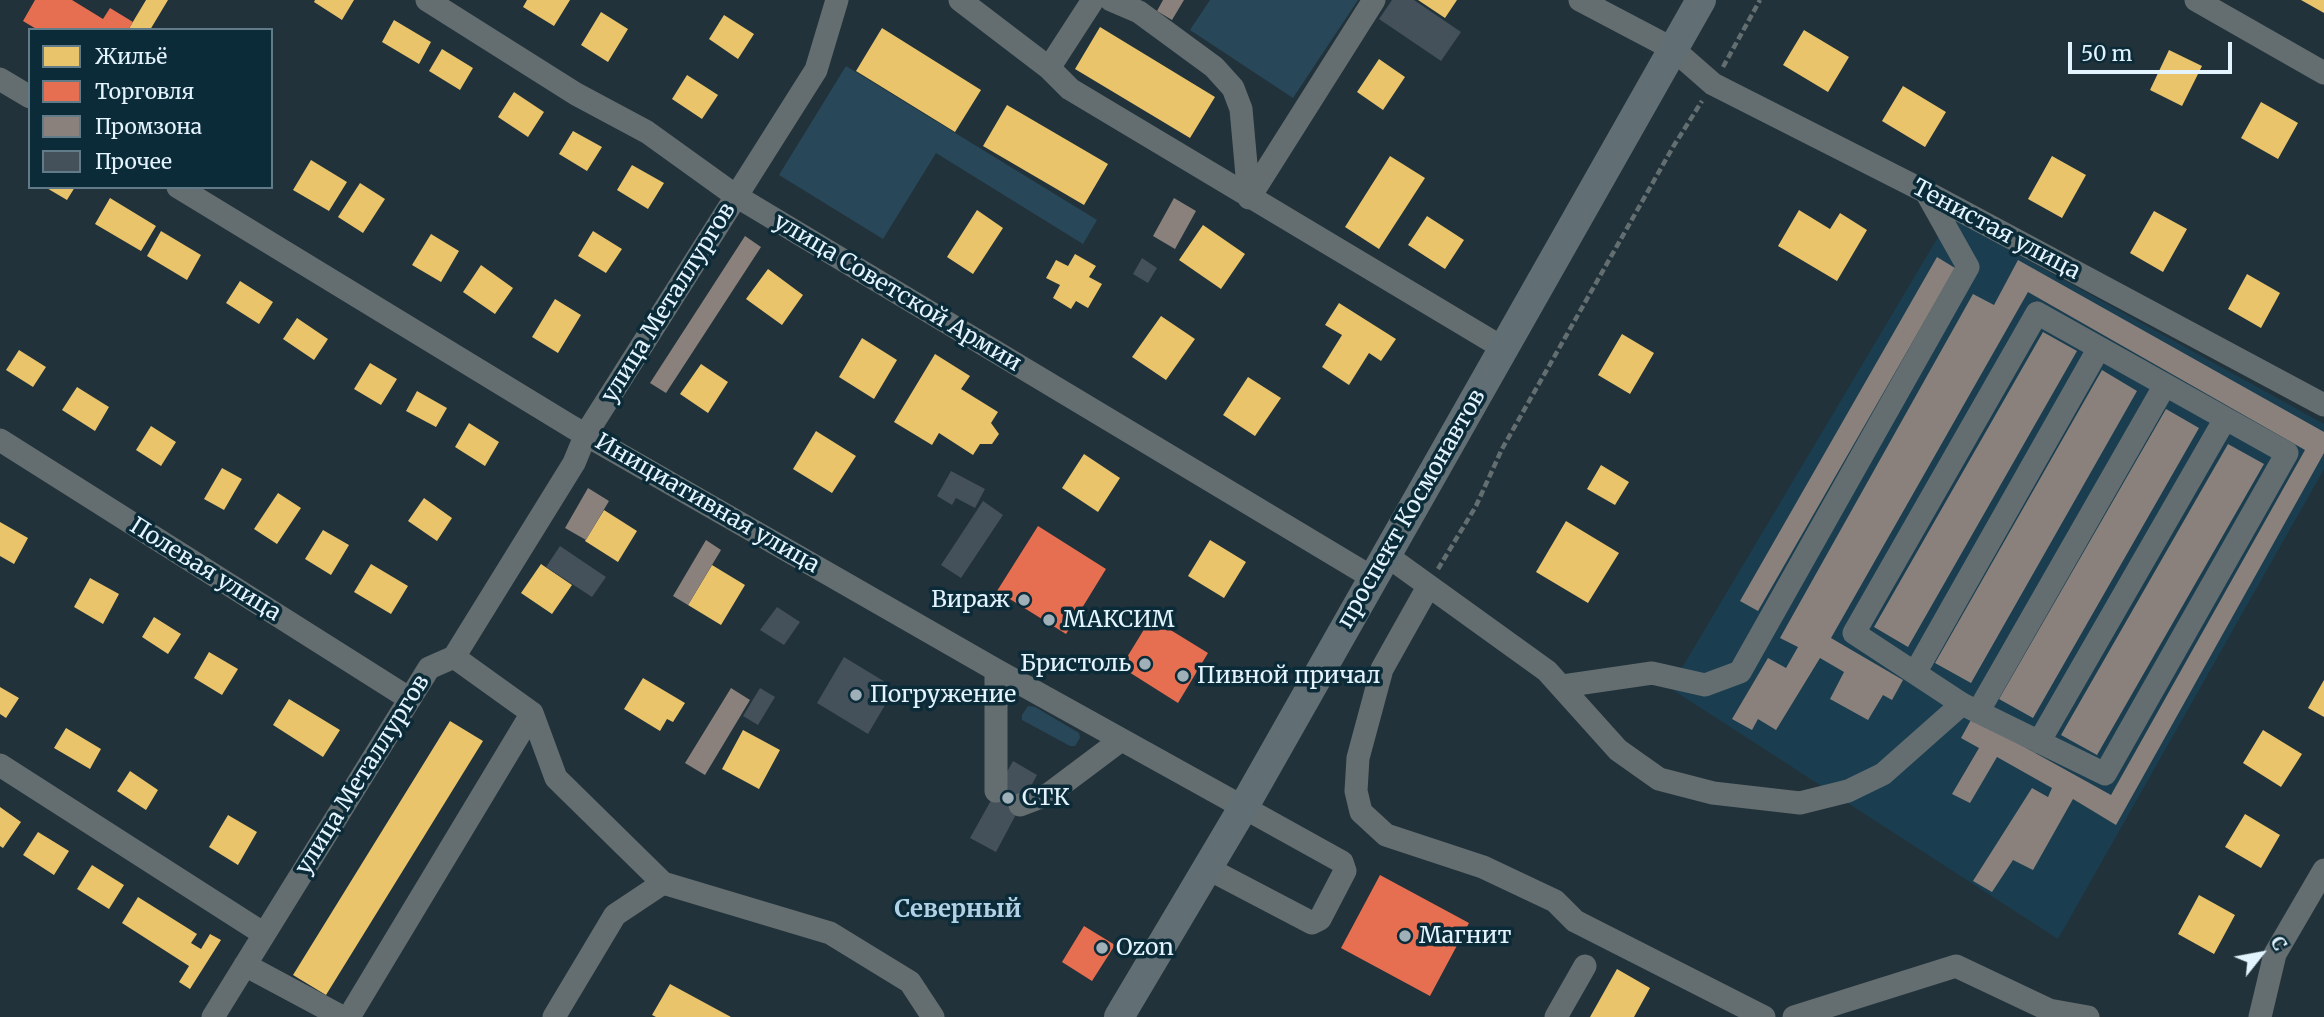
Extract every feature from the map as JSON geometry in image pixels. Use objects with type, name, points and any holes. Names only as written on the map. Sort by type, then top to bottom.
[{"type":"main road","name":"проспект Космонавтов","points":[[1119,1017],[1243,807],[1701,0]]},
{"type":"street","name":"улица Советской Армии","points":[[427,0],[576,94],[647,132],[736,196],[1379,566],[1428,587],[1547,671],[1618,750],[1659,779],[1713,793],[1800,803],[1848,791],[1884,774],[1970,708],[2165,385]]},
{"type":"street","name":"улица Металлургов","points":[[213,1017],[429,668],[454,657],[574,463],[586,434],[816,70],[837,0]]},
{"type":"street","points":[[960,0],[1049,68],[1070,89],[1248,198],[1503,348]]},
{"type":"street","points":[[1049,68],[1093,0]]},
{"type":"street","points":[[1111,0],[1142,6],[1214,67],[1233,88],[1241,109],[1248,198]]},
{"type":"street","points":[[1248,198],[1374,0]]},
{"type":"street","name":"Тенистая улица","points":[[1580,0],[1672,50],[1713,84],[1926,192],[2324,405]]},
{"type":"street","points":[[2196,0],[2324,73]]},
{"type":"street","points":[[0,79],[28,96]]},
{"type":"street","name":"Инициативная улица","points":[[181,189],[586,434],[996,670],[1345,866],[1344,876],[1320,919],[1309,922],[1207,868]]},
{"type":"street","points":[[1563,686],[1652,673],[1705,685],[1740,672],[1969,267],[1926,192]]},
{"type":"street","points":[[2036,313],[2099,348],[2287,453],[2105,774],[1970,708],[1854,633],[2036,313]]},
{"type":"street","points":[[1915,673],[2099,348]]},
{"type":"street","points":[[2039,741],[2225,419]]},
{"type":"street","name":"Полевая улица","points":[[0,440],[410,699]]},
{"type":"street","points":[[1428,587],[1382,670],[1359,758],[1356,792],[1361,811],[1386,835],[1483,867],[1555,901],[1576,921],[1764,1017]]},
{"type":"street","points":[[454,657],[532,713],[556,778],[663,883],[830,933],[910,982],[933,1017]]},
{"type":"street","points":[[996,670],[996,791]]},
{"type":"street","points":[[349,1017],[532,713]]},
{"type":"street","points":[[1020,805],[1049,794],[1121,740]]},
{"type":"street","points":[[0,765],[264,934]]},
{"type":"street","points":[[2260,1017],[2275,954],[2324,870]]},
{"type":"street","points":[[554,1017],[615,915],[663,883]]},
{"type":"street","points":[[245,965],[342,1017]]},
{"type":"street","points":[[1556,1017],[1585,966]]},
{"type":"street","points":[[1794,1017],[1956,966],[2049,1010],[2088,1017]]},
{"type":"path","points":[[1428,587],[1476,506],[1502,449],[1673,147],[1713,84],[1760,0]]},
{"type":"shaded area","points":[[1210,0],[1358,0],[1293,98],[1190,30]]},
{"type":"shaded area","points":[[846,66],[1097,220],[1083,244],[936,153],[883,239],[779,175]]},
{"type":"shaded area","points":[[1950,217],[2324,424],[2324,469],[2058,939],[1670,688]]},
{"type":"shaded area","points":[[1028,706],[1035,707],[1079,733],[1080,738],[1075,746],[1070,746],[1022,720]]},
{"type":"building: Жильё","points":[[146,0],[168,0],[151,28],[129,28]]},
{"type":"building: Жильё","points":[[354,0],[342,20],[314,2]]},
{"type":"building: Жильё","points":[[527,0],[570,0],[554,26],[523,7]]},
{"type":"building: Жильё","points":[[1418,0],[1457,0],[1445,18]]},
{"type":"building: Жильё","points":[[2301,0],[2324,0],[2324,13]]},
{"type":"building: Жильё","points":[[601,12],[628,29],[608,62],[581,45]]},
{"type":"building: Жильё","points":[[724,15],[754,34],[738,59],[709,39]]},
{"type":"building: Жильё","points":[[394,20],[431,42],[419,64],[382,42]]},
{"type":"building: Жильё","points":[[1100,27],[1215,97],[1190,138],[1075,69]]},
{"type":"building: Жильё","points":[[882,28],[981,90],[955,132],[856,71]]},
{"type":"building: Жильё","points":[[1804,30],[1849,57],[1828,92],[1783,65]]},
{"type":"building: Жильё","points":[[442,49],[473,68],[460,90],[429,71]]},
{"type":"building: Жильё","points":[[2169,50],[2202,66],[2182,106],[2150,90]]},
{"type":"building: Жильё","points":[[1379,59],[1405,77],[1383,110],[1357,92]]},
{"type":"building: Жильё","points":[[687,75],[718,95],[702,119],[672,99]]},
{"type":"building: Жильё","points":[[1903,86],[1946,112],[1925,147],[1882,121]]},
{"type":"building: Жильё","points":[[514,92],[544,112],[528,137],[498,117]]},
{"type":"building: Жильё","points":[[2261,102],[2298,123],[2278,159],[2241,138]]},
{"type":"building: Жильё","points":[[1007,105],[1108,164],[1084,205],[983,146]]},
{"type":"building: Жильё","points":[[573,131],[602,147],[587,171],[559,154]]},
{"type":"building: Жильё","points":[[1390,156],[1425,178],[1379,249],[1345,227]]},
{"type":"building: Жильё","points":[[2052,156],[2086,175],[2062,218],[2028,199]]},
{"type":"building: Жильё","points":[[311,160],[347,182],[329,211],[293,190]]},
{"type":"building: Жильё","points":[[632,165],[664,183],[648,209],[617,190]]},
{"type":"building: Жильё","points":[[360,183],[385,199],[363,233],[338,217]]},
{"type":"building: Жильё","points":[[48,189],[74,189],[67,200]]},
{"type":"building: Жильё","points":[[110,198],[156,226],[141,251],[95,224]]},
{"type":"building: Жильё","points":[[977,210],[1003,228],[973,274],[947,257]]},
{"type":"building: Жильё","points":[[1799,210],[1830,229],[1840,213],[1867,230],[1837,281],[1778,246]]},
{"type":"building: Жильё","points":[[2154,211],[2187,229],[2163,272],[2130,253]]},
{"type":"building: Жильё","points":[[1427,216],[1464,240],[1445,269],[1408,245]]},
{"type":"building: Жильё","points":[[1203,225],[1245,254],[1221,289],[1179,260]]},
{"type":"building: Жильё","points":[[161,231],[201,255],[187,280],[147,256]]},
{"type":"building: Жильё","points":[[593,231],[622,249],[606,273],[578,256]]},
{"type":"building: Жильё","points":[[431,234],[459,251],[441,282],[412,265]]},
{"type":"building: Жильё","points":[[1075,254],[1096,266],[1089,277],[1102,284],[1088,308],[1076,301],[1071,309],[1053,298],[1060,285],[1046,278],[1056,260],[1068,266]]},
{"type":"building: Жильё","points":[[481,265],[513,288],[495,314],[463,292]]},
{"type":"building: Жильё","points":[[768,269],[803,295],[782,325],[746,299]]},
{"type":"building: Жильё","points":[[2247,274],[2280,293],[2261,328],[2228,309]]},
{"type":"building: Жильё","points":[[240,281],[273,302],[259,324],[226,303]]},
{"type":"building: Жильё","points":[[555,299],[581,315],[558,353],[532,337]]},
{"type":"building: Жильё","points":[[1339,303],[1396,339],[1381,361],[1369,353],[1349,385],[1322,367],[1342,335],[1325,325]]},
{"type":"building: Жильё","points":[[1161,316],[1195,339],[1166,380],[1132,357]]},
{"type":"building: Жильё","points":[[297,318],[328,339],[314,360],[283,339]]},
{"type":"building: Жильё","points":[[1622,334],[1654,353],[1630,394],[1598,375]]},
{"type":"building: Жильё","points":[[862,338],[897,360],[874,399],[839,377]]},
{"type":"building: Жильё","points":[[19,350],[46,367],[33,387],[6,370]]},
{"type":"building: Жильё","points":[[935,354],[970,376],[961,389],[998,412],[991,423],[999,434],[992,444],[980,444],[973,455],[939,433],[932,445],[894,422]]},
{"type":"building: Жильё","points":[[370,363],[397,379],[381,405],[354,389]]},
{"type":"building: Жильё","points":[[701,364],[728,382],[708,413],[680,394]]},
{"type":"building: Жильё","points":[[1248,377],[1281,398],[1255,436],[1223,415]]},
{"type":"building: Жильё","points":[[77,387],[109,407],[95,431],[62,410]]},
{"type":"building: Жильё","points":[[417,391],[447,408],[436,427],[406,411]]},
{"type":"building: Жильё","points":[[469,423],[499,442],[485,466],[455,447]]},
{"type":"building: Жильё","points":[[151,426],[176,442],[161,466],[136,450]]},
{"type":"building: Жильё","points":[[816,431],[856,456],[832,493],[793,469]]},
{"type":"building: Жильё","points":[[1084,454],[1120,478],[1098,512],[1062,488]]},
{"type":"building: Жильё","points":[[1601,465],[1629,482],[1615,505],[1587,489]]},
{"type":"building: Жильё","points":[[222,468],[242,479],[224,510],[204,499]]},
{"type":"building: Жильё","points":[[278,493],[301,508],[277,544],[254,529]]},
{"type":"building: Жильё","points":[[424,498],[452,518],[437,541],[408,521]]},
{"type":"building: Жильё","points":[[604,510],[637,531],[618,562],[585,541]]},
{"type":"building: Жильё","points":[[1566,521],[1619,553],[1588,603],[1536,572]]},
{"type":"building: Жильё","points":[[0,522],[28,538],[14,564],[0,556]]},
{"type":"building: Жильё","points":[[323,530],[349,545],[331,575],[305,559]]},
{"type":"building: Жильё","points":[[1210,540],[1246,562],[1224,598],[1188,576]]},
{"type":"building: Жильё","points":[[371,564],[408,586],[391,614],[354,592]]},
{"type":"building: Жильё","points":[[541,564],[572,585],[552,614],[521,593]]},
{"type":"building: Жильё","points":[[712,565],[745,585],[721,625],[688,605]]},
{"type":"building: Жильё","points":[[90,578],[119,594],[103,624],[74,607]]},
{"type":"building: Жильё","points":[[154,617],[181,634],[168,654],[142,637]]},
{"type":"building: Жильё","points":[[209,652],[238,669],[222,695],[194,678]]},
{"type":"building: Жильё","points":[[643,678],[685,703],[673,722],[667,719],[660,731],[624,709]]},
{"type":"building: Жильё","points":[[2324,680],[2324,717],[2308,708]]},
{"type":"building: Жильё","points":[[0,687],[19,698],[6,718],[0,714]]},
{"type":"building: Жильё","points":[[289,699],[340,730],[323,757],[273,725]]},
{"type":"building: Жильё","points":[[450,721],[483,741],[326,995],[293,975]]},
{"type":"building: Жильё","points":[[66,728],[101,749],[90,769],[54,748]]},
{"type":"building: Жильё","points":[[743,730],[780,750],[759,789],[722,769]]},
{"type":"building: Жильё","points":[[2263,730],[2302,754],[2281,787],[2243,763]]},
{"type":"building: Жильё","points":[[130,771],[158,790],[146,810],[117,791]]},
{"type":"building: Жильё","points":[[0,807],[21,822],[3,848],[0,846]]},
{"type":"building: Жильё","points":[[2245,814],[2280,835],[2261,868],[2225,847]]},
{"type":"building: Жильё","points":[[228,815],[257,832],[238,865],[209,847]]},
{"type":"building: Жильё","points":[[38,832],[69,851],[54,875],[23,855]]},
{"type":"building: Жильё","points":[[92,865],[124,885],[109,909],[77,889]]},
{"type":"building: Жильё","points":[[2199,895],[2235,915],[2214,954],[2178,934]]},
{"type":"building: Жильё","points":[[138,897],[197,934],[191,943],[201,949],[210,934],[221,940],[190,989],[179,982],[189,966],[122,923]]},
{"type":"building: Жильё","points":[[1617,969],[1650,988],[1634,1017],[1590,1017]]},
{"type":"building: Жильё","points":[[670,984],[731,1017],[652,1015]]},
{"type":"building: Торговля","points":[[35,0],[72,0],[103,19],[110,8],[133,22],[129,28],[35,28],[23,21]]},
{"type":"building: Торговля","points":[[1038,526],[1106,569],[1066,634],[997,591]]},
{"type":"building: Торговля","points":[[1151,618],[1208,653],[1178,703],[1121,667]]},
{"type":"building: Торговля","name":"Магнит","points":[[1380,875],[1469,923],[1430,996],[1341,948]]},
{"type":"building: Торговля","points":[[1084,926],[1115,945],[1092,981],[1062,962]]},
{"type":"building: Промзона","points":[[1163,0],[1184,0],[1172,20],[1157,11]]},
{"type":"building: Промзона","points":[[1174,198],[1196,211],[1175,249],[1153,236]]},
{"type":"building: Промзона","points":[[745,236],[761,247],[666,393],[650,383]]},
{"type":"building: Промзона","points":[[1937,257],[1955,268],[1758,611],[1740,601]]},
{"type":"building: Промзона","points":[[2018,260],[2324,432],[2324,453],[2116,825],[2073,799],[2033,870],[2013,860],[1992,892],[1973,881],[2032,788],[2048,797],[2052,788],[1997,757],[1970,803],[1952,794],[1979,748],[1961,738],[1972,718],[2111,795],[2305,450],[2028,292],[1831,638],[1903,680],[1892,700],[1883,695],[1868,720],[1830,699],[1844,672],[1820,658],[1776,730],[1758,719],[1752,730],[1732,719],[1768,658],[1786,668],[1798,647],[1780,638],[1973,294],[1994,305]]},
{"type":"building: Промзона","points":[[2043,332],[2077,351],[1908,647],[1874,627]]},
{"type":"building: Промзона","points":[[2102,370],[2137,391],[1971,683],[1935,663]]},
{"type":"building: Промзона","points":[[2166,409],[2199,428],[2033,718],[1999,699]]},
{"type":"building: Промзона","points":[[2228,444],[2264,464],[2097,755],[2061,735]]},
{"type":"building: Промзона","points":[[588,488],[609,501],[586,540],[565,528]]},
{"type":"building: Промзона","points":[[706,540],[721,550],[688,605],[673,596]]},
{"type":"building: Промзона","points":[[731,688],[750,700],[705,775],[685,763]]},
{"type":"building: Прочее","points":[[1392,0],[1414,0],[1461,32],[1441,61],[1379,19]]},
{"type":"building: Прочее","points":[[1142,258],[1157,268],[1148,283],[1133,274]]},
{"type":"building: Прочее","points":[[951,471],[985,489],[975,508],[956,498],[952,505],[937,496]]},
{"type":"building: Прочее","points":[[983,501],[1003,515],[961,578],[941,565]]},
{"type":"building: Прочее","points":[[560,546],[606,577],[592,597],[546,567]]},
{"type":"building: Прочее","points":[[777,607],[800,622],[784,645],[760,630]]},
{"type":"building: Прочее","name":"Погружение","points":[[844,657],[895,688],[868,734],[817,703]]},
{"type":"building: Прочее","points":[[760,688],[775,697],[758,725],[743,716]]},
{"type":"building: Прочее","name":"СТК","points":[[1013,761],[1037,775],[996,852],[970,838]]},
{"type":"place","name":"Вираж","points":[[1024,600]]},
{"type":"place","name":"МАКСИМ","points":[[1049,620]]},
{"type":"place","name":"Бристоль","points":[[1145,664]]},
{"type":"place","name":"Пивной причал","points":[[1183,676]]},
{"type":"place","name":"Погружение","points":[[856,695]]},
{"type":"place","name":"СТК","points":[[1008,798]]},
{"type":"place","name":"Магнит","points":[[1405,936]]},
{"type":"place","name":"Ozon","points":[[1102,948]]},
{"type":"district","name":"Северный","points":[[958,910]]}]
